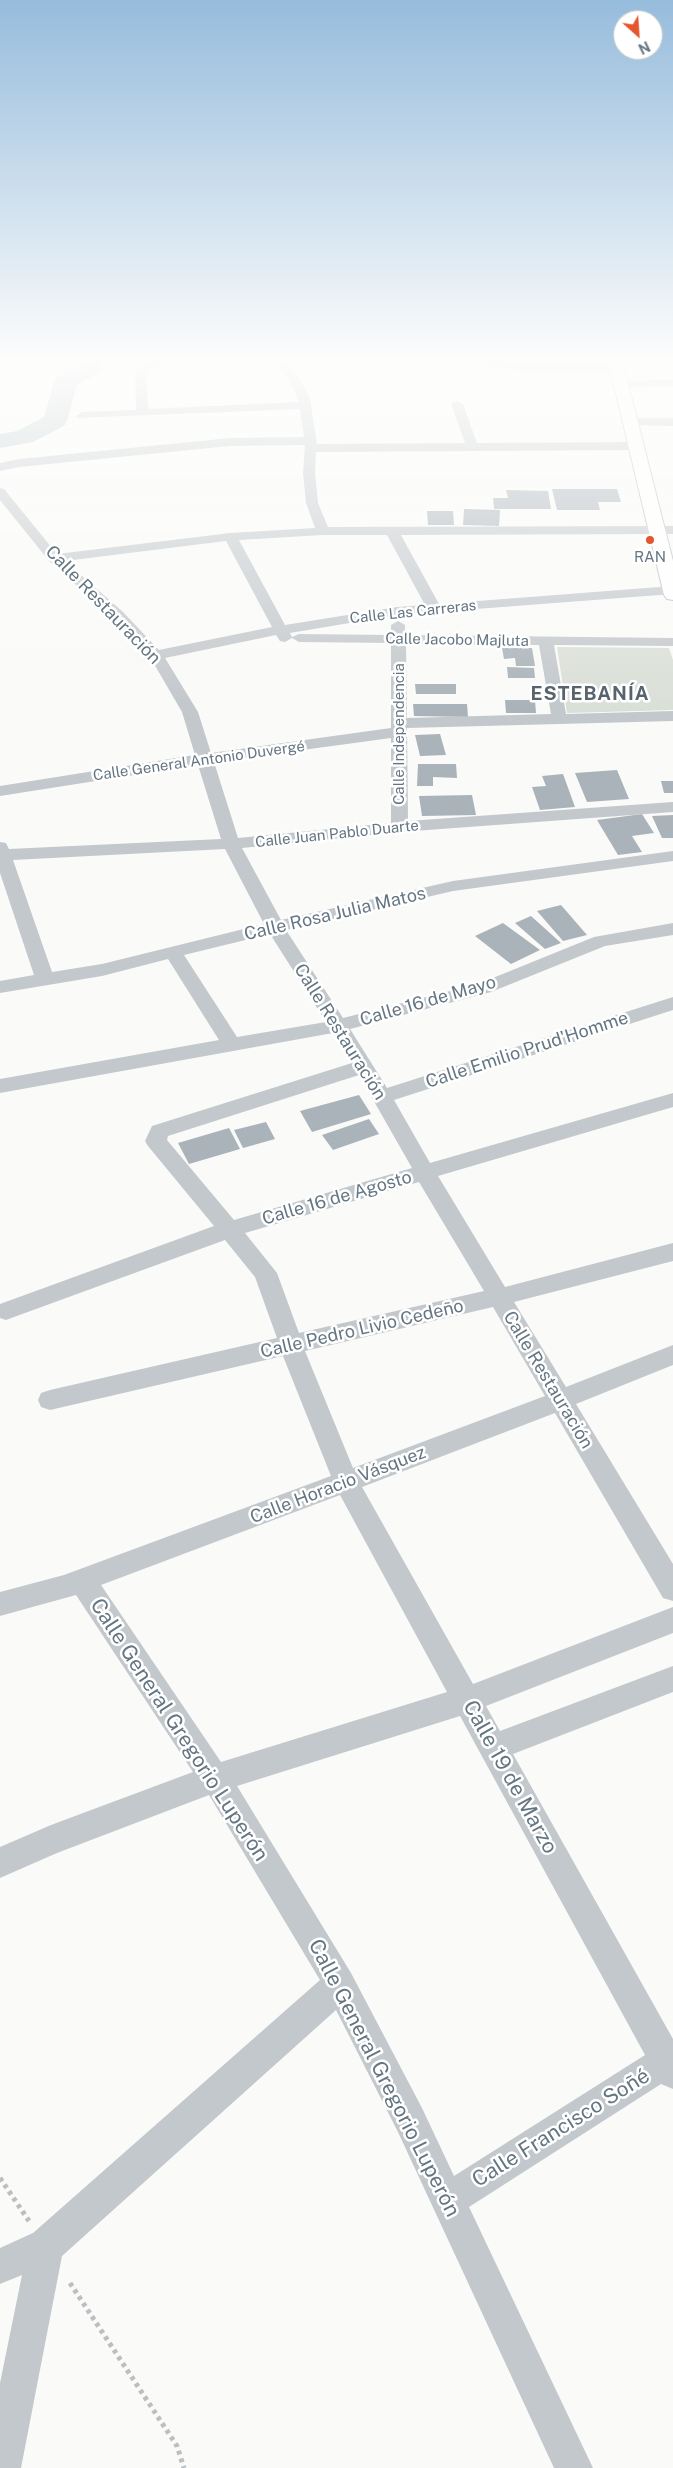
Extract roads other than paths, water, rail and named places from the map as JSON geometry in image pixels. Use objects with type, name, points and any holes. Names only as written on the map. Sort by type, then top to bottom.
[{"type":"street","points":[[309,475],[312,503],[323,531]]},
{"type":"street","points":[[643,475],[672,592]]},
{"type":"street","name":"Calle Restauración","points":[[0,492],[54,558],[118,615],[156,655],[190,712],[231,844],[275,927],[364,1066],[380,1097],[673,1589]]},
{"type":"street","points":[[54,558],[230,537],[323,531],[673,530]]},
{"type":"street","points":[[392,531],[434,608]]},
{"type":"street","points":[[230,537],[283,634]]},
{"type":"street","name":"Calle Las Carreras","points":[[283,634],[397,611],[672,592]]},
{"type":"street","name":"Calle Independencia","points":[[397,611],[399,639],[400,827]]},
{"type":"street","name":"Calle Jacobo Majluta","points":[[156,655],[241,637],[283,634],[399,639],[673,642]]},
{"type":"street","points":[[546,641],[560,718]]},
{"type":"street","name":"Calle General Antonio Duvergé","points":[[0,791],[399,728],[560,718],[673,716]]},
{"type":"street","name":"Calle Juan Pablo Duarte","points":[[0,852],[231,844],[400,827],[673,807]]},
{"type":"street","points":[[0,852],[45,980]]},
{"type":"street","name":"Calle Rosa Julia Matos","points":[[0,987],[102,970],[275,927],[453,886],[673,856]]},
{"type":"street","name":"Calle 16 de Mayo","points":[[0,1086],[337,1026],[484,988],[601,941],[673,929]]},
{"type":"street","points":[[173,952],[231,1044]]},
{"type":"street","name":"Calle Emilio Prud'Homme","points":[[380,1097],[673,1003]]},
{"type":"street","name":"Calle 19 de Marzo","points":[[364,1066],[159,1131],[156,1141],[265,1273],[291,1345],[346,1482],[493,1748],[671,2063]]},
{"type":"street","name":"Calle 16 de Agosto","points":[[6,1311],[230,1229],[673,1100]]},
{"type":"street","name":"Calle Pedro Livio Cedeño","points":[[50,1400],[499,1297],[673,1252]]},
{"type":"street","name":"Calle Horacio Vásquez","points":[[0,1604],[82,1580],[346,1482],[673,1355]]},
{"type":"street","name":"Calle General Gregorio Luperón","points":[[82,1580],[215,1778],[340,1984],[448,2200],[574,2468]]},
{"type":"street","points":[[0,1863],[50,1840],[215,1778],[467,1700],[673,1620]]},
{"type":"street","points":[[493,1748],[673,1679]]},
{"type":"street","points":[[0,2266],[46,2246],[340,1984]]},
{"type":"street","name":"Calle Francisco Soñé","points":[[448,2200],[671,2063]]},
{"type":"street","points":[[2,2468],[46,2246]]},
{"type":"place","name":"RAN","points":[[650,540]]},
{"type":"district","name":"ESTEBANÍA","points":[[590,694]]}]
